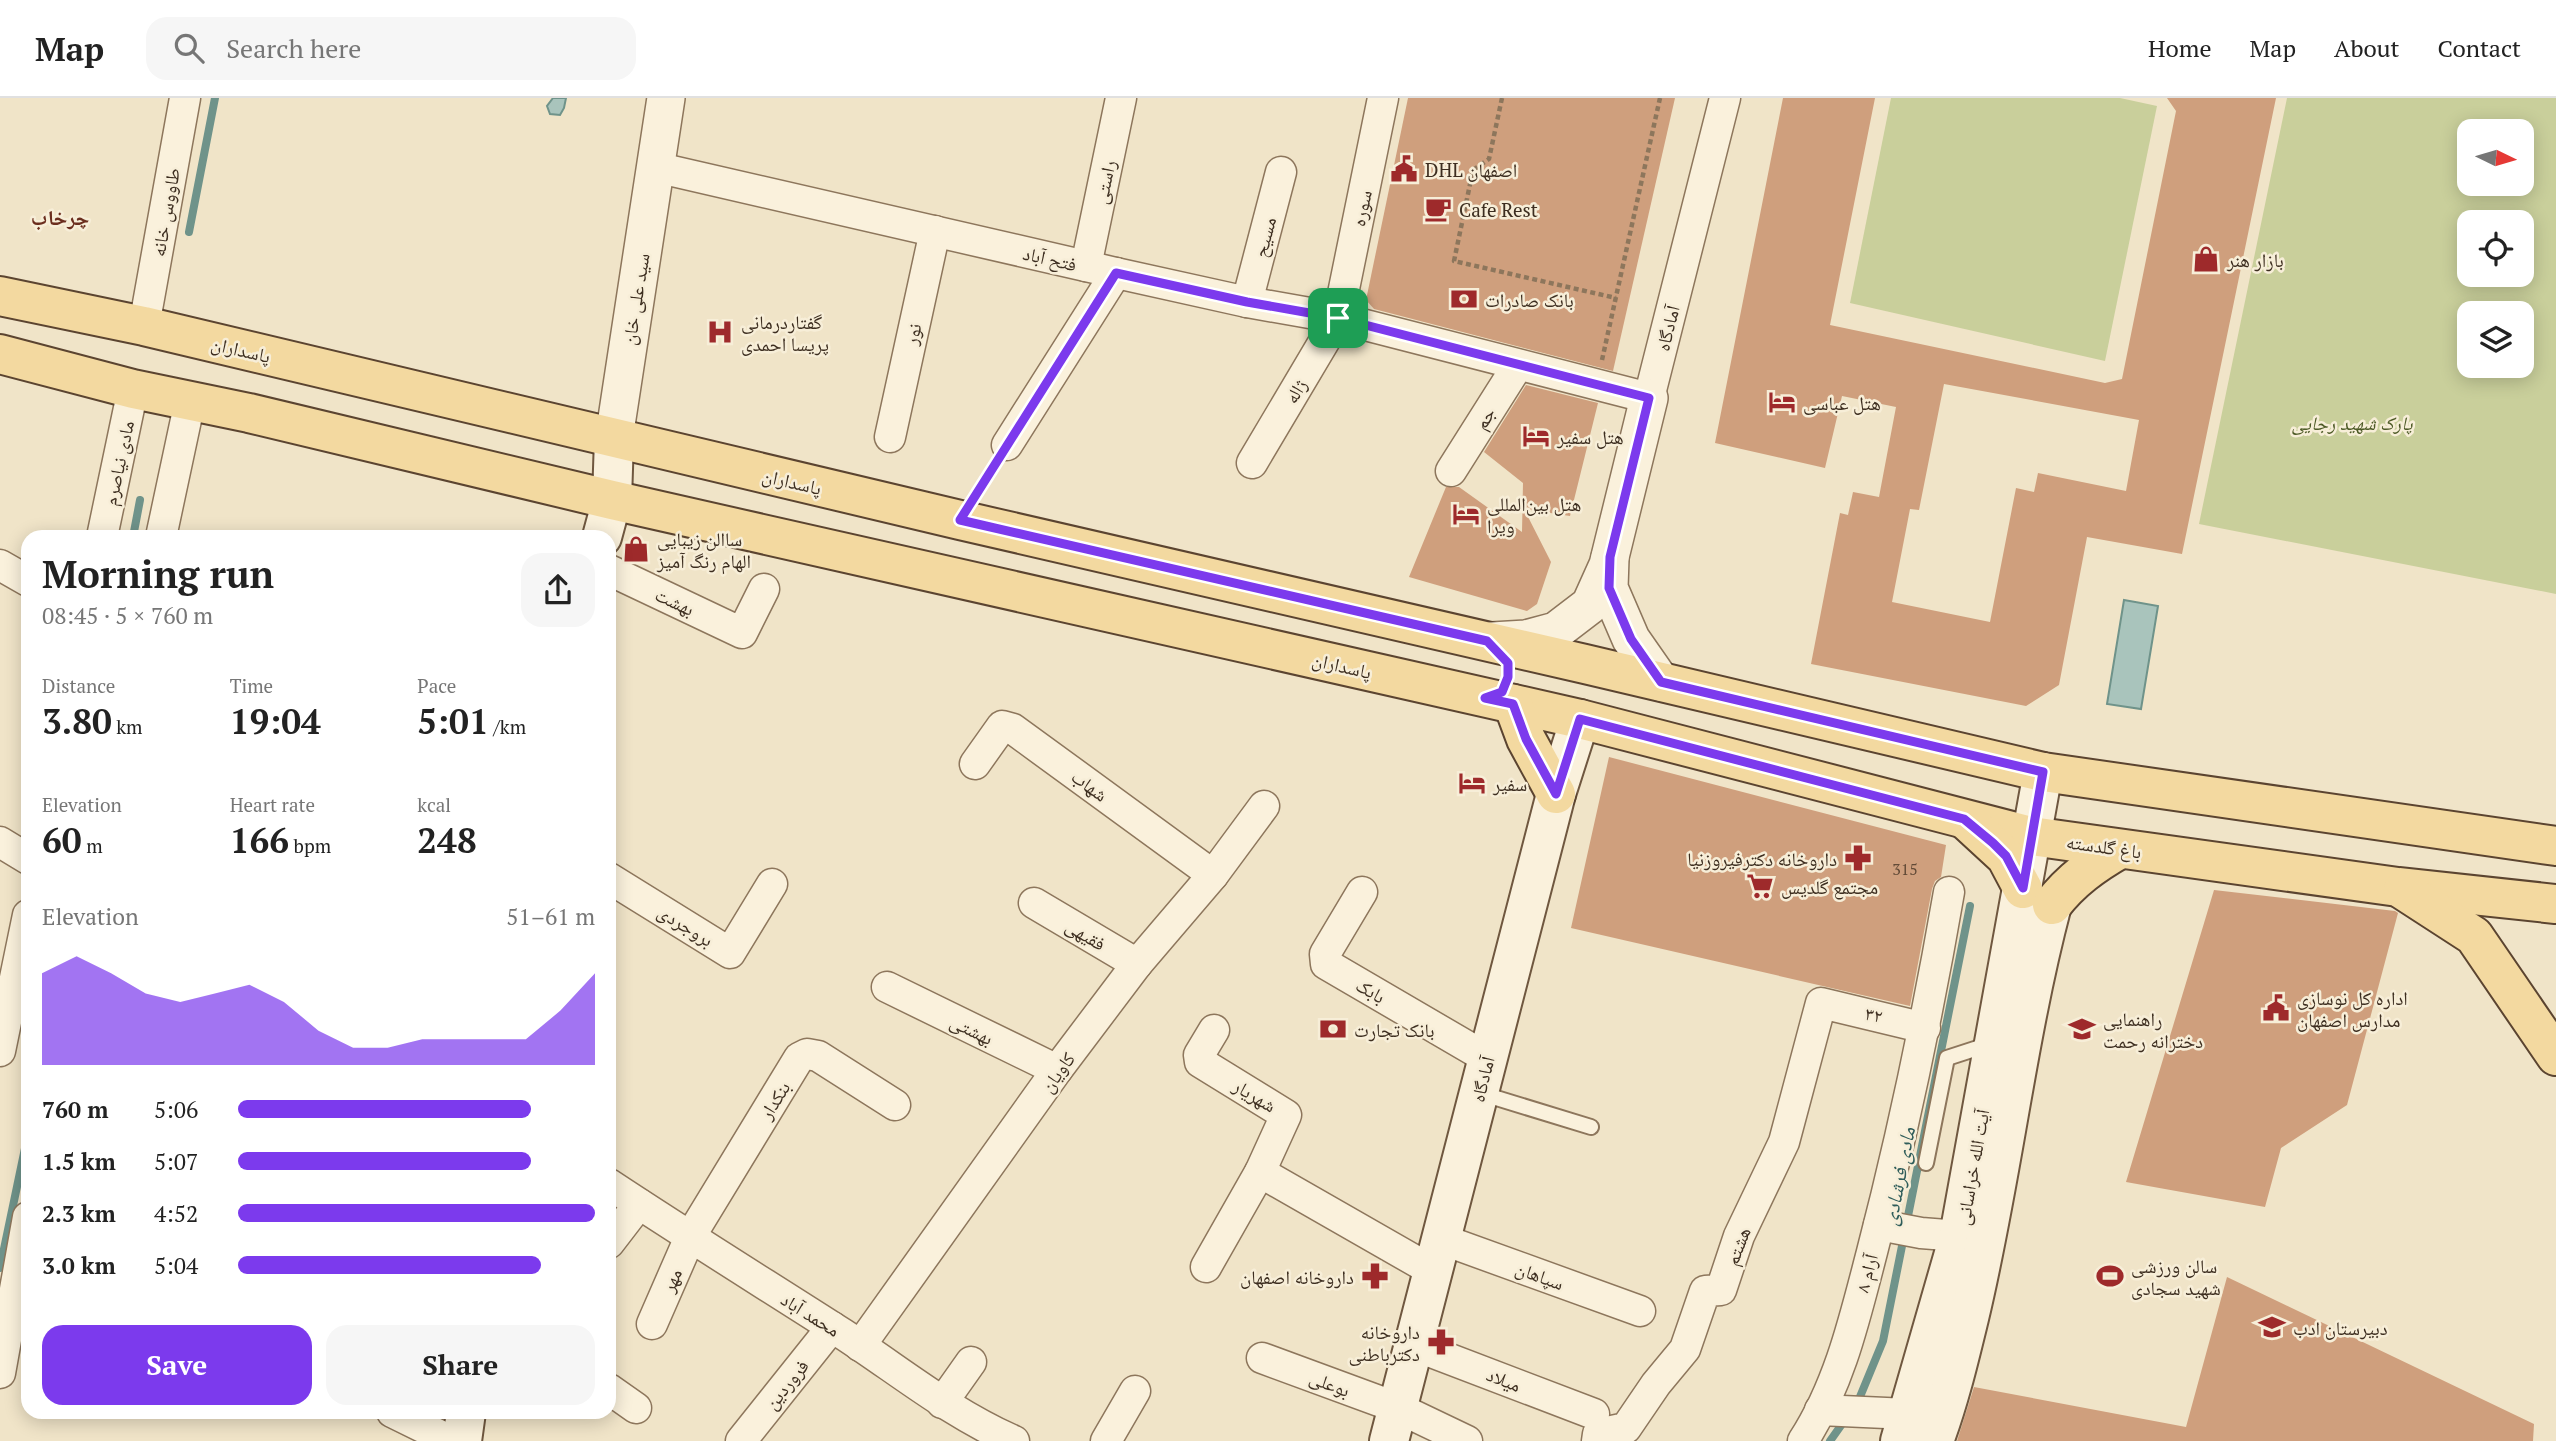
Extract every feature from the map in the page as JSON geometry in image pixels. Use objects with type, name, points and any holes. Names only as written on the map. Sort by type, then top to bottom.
[{"type":"main road","name":"پاسداران","points":[[0,296],[144,326],[691,457],[1585,664]]},
{"type":"main road","name":"پاسداران","points":[[0,354],[133,389],[262,416],[612,500],[1580,719]]},
{"type":"main road","name":"سید علی خان","points":[[603,530],[612,500],[614,438]]},
{"type":"main road","points":[[690,518],[653,500],[652,484],[658,470],[691,457]]},
{"type":"main road","points":[[1487,641],[1508,663],[1508,677],[1499,701],[1526,739],[1556,794]]},
{"type":"main road","points":[[1580,719],[1585,664],[2043,772],[2556,846]]},
{"type":"main road","name":"آمادگاه","points":[[1393,1425],[1556,794],[1580,719]]},
{"type":"main road","name":"باغ گلدسته","points":[[1580,719],[2031,836],[2398,887],[2556,904]]},
{"type":"main road","points":[[2040,909],[2031,836],[2043,772]]},
{"type":"main road","points":[[1964,819],[2006,856],[2040,909]]},
{"type":"main road","points":[[2040,909],[2092,866],[2120,849]]},
{"type":"main road","points":[[2398,887],[2474,936],[2556,1056]]},
{"type":"main road","name":"آیت الله خراسانی","points":[[1904,1427],[1959,1237],[1995,1042],[2040,909]]},
{"type":"main road","name":"آیت الله خراسانی","points":[[1934,1441],[1956,1370],[1987,1240],[2023,1036],[2040,909]]},
{"type":"main road","points":[[461,1441],[465,1419]]},
{"type":"street","name":"طاووس خانه","points":[[144,326],[185,98]]},
{"type":"street","name":"سید علی خان","points":[[614,438],[666,98]]},
{"type":"street","name":"راستی","points":[[1086,266],[1121,98]]},
{"type":"street","name":"سوره","points":[[1338,318],[1383,98]]},
{"type":"street","name":"آمادگاه","points":[[1487,641],[1526,639],[1556,631],[1590,605],[1610,557],[1725,98]]},
{"type":"street","name":"فتح آباد","points":[[655,167],[1247,302],[1338,318],[1649,398]]},
{"type":"street","name":"مسیح","points":[[1247,302],[1281,172]]},
{"type":"street","name":"نور","points":[[890,437],[935,231]]},
{"type":"street","points":[[1007,446],[1116,273]]},
{"type":"street","name":"ژاله","points":[[1252,463],[1338,318]]},
{"type":"street","name":"جم","points":[[1451,471],[1518,365]]},
{"type":"street","name":"مادی نیاصرم","points":[[103,530],[133,389]]},
{"type":"street","points":[[162,530],[190,401]]},
{"type":"street","name":"آمادگاه","points":[[1610,557],[1609,588],[1631,639],[1661,682]]},
{"type":"street","points":[[0,565],[21,576]]},
{"type":"street","name":"بهشت","points":[[616,574],[738,643],[764,589]]},
{"type":"street","name":"شهاب","points":[[975,764],[1002,726],[1013,729],[1213,875]]},
{"type":"street","name":"کاویان","points":[[860,1346],[1057,1070],[1137,964],[1213,875],[1264,806]]},
{"type":"street","points":[[0,842],[21,855]]},
{"type":"street","name":"بروجردی","points":[[616,882],[730,953],[772,884]]},
{"type":"street","name":"بابک","points":[[1362,892],[1325,954],[1326,964],[1483,1075]]},
{"type":"street","name":"۸ آرام","points":[[1803,1441],[1830,1392],[1847,1346],[1879,1225],[1925,1028],[1949,892]]},
{"type":"street","name":"فقیهی","points":[[1034,903],[1137,964]]},
{"type":"street","points":[[0,1051],[21,949]]},
{"type":"street","name":"بهشتی","points":[[887,988],[1057,1070]]},
{"type":"street","name":"۳۲","points":[[1821,1003],[1925,1028]]},
{"type":"street","name":"هشتم","points":[[1596,1427],[1598,1434],[1626,1428],[1656,1384],[1685,1349],[1705,1292],[1721,1290],[1739,1236],[1784,1142],[1821,1003]]},
{"type":"street","name":"شهریار","points":[[1206,1267],[1260,1172],[1286,1115],[1200,1062],[1199,1055],[1214,1030]]},
{"type":"street","name":"بنکدار","points":[[690,1237],[800,1059],[807,1054],[818,1056],[895,1105]]},
{"type":"street","points":[[1260,1172],[1437,1255]]},
{"type":"street","name":"محمد آباد","points":[[616,1189],[832,1327],[942,1404],[998,1438]]},
{"type":"street","points":[[616,1234],[639,1204]]},
{"type":"street","points":[[1879,1225],[1959,1237]]},
{"type":"street","name":"مهر","points":[[652,1324],[690,1237]]},
{"type":"street","name":"سپاهان","points":[[1437,1255],[1640,1311]]},
{"type":"street","points":[[0,1373],[21,1256]]},
{"type":"street","name":"فروردین","points":[[741,1441],[832,1327]]},
{"type":"street","name":"میلاد","points":[[1413,1345],[1596,1427]]},
{"type":"street","name":"بوعلی","points":[[1262,1358],[1393,1425]]},
{"type":"street","points":[[942,1404],[971,1362]]},
{"type":"street","points":[[1106,1441],[1135,1391]]},
{"type":"street","points":[[616,1394],[636,1408]]},
{"type":"street","points":[[1820,1410],[1904,1427]]},
{"type":"street","points":[[405,1419],[451,1441]]},
{"type":"street","points":[[1393,1425],[1468,1441]]},
{"type":"lane","points":[[1926,1163],[1947,1058],[1995,1042]]},
{"type":"lane","points":[[1483,1075],[1591,1127]]},
{"type":"path","points":[[1502,98],[1489,159],[1473,170],[1454,261],[1616,298]]},
{"type":"path","points":[[1598,385],[1660,98]]},
{"type":"path","points":[[960,520],[1007,446]]},
{"type":"green space","points":[[1891,98],[2120,98],[2157,106],[2105,361],[1850,303]]},
{"type":"green space","name":"پارک شهید رجایی","points":[[2287,98],[2556,98],[2556,594],[2199,524]]},
{"type":"water","points":[[553,98],[566,98],[560,115],[550,114],[547,106]]},
{"type":"water","points":[[2124,600],[2158,606],[2141,709],[2107,704]]},
{"type":"building","points":[[1408,98],[1675,98],[1613,371],[1374,309],[1366,300]]},
{"type":"building","name":"هتل عباسی","points":[[1783,98],[1875,98],[1830,325],[2105,383],[2122,379],[2176,111],[2167,98],[2276,98],[2182,554],[2087,537],[2059,685],[2026,706],[1811,664],[1840,513],[1848,515],[1853,492],[1879,497],[1896,407],[1842,396],[1825,468],[1715,443]],"holes":[[[1944,384],[2139,420],[2126,491],[2038,473],[2034,492],[2016,488],[1990,622],[1892,602],[1910,509],[1919,510]]]},
{"type":"building","points":[[1526,385],[1598,403],[1570,516],[1524,509],[1551,562],[1537,604],[1527,611],[1409,577],[1446,487],[1459,487],[1522,532],[1523,483],[1484,452]]},
{"type":"building","name":"مجتمع گلدیس","points":[[1609,757],[1946,845],[1941,877],[1935,881],[1932,889],[1910,1006],[1571,928]]},
{"type":"building","name":"اداره کل نوسازی مدارس اصفهان","points":[[2214,890],[2398,913],[2347,1105],[2281,1148],[2265,1207],[2126,1182]]},
{"type":"building","name":"دبیرستان ادب","points":[[2227,1277],[2534,1424],[2533,1441],[1957,1441],[1974,1387],[2186,1427]]},
{"type":"waterway","name":"مادی نیاصرم","points":[[189,232],[215,98]]},
{"type":"waterway","name":"مادی نیاصرم","points":[[134,530],[140,500]]},
{"type":"waterway","name":"مادی فرشادی","points":[[1857,1404],[1883,1341],[1970,906]]},
{"type":"waterway","name":"مادی نیاصرم","points":[[0,1268],[21,1168]]},
{"type":"waterway","name":"مادی فرشادی","points":[[1830,1441],[1847,1417]]},
{"type":"place","name":"DHL اصفهان","points":[[1404,169]]},
{"type":"place","name":"Cafe Rest","points":[[1438,209]]},
{"type":"place","name":"بازار هنر","points":[[2206,259]]},
{"type":"place","name":"بانک صادرات","points":[[1464,299]]},
{"type":"place","name":"گفتاردرمانی پریسا احمدی","points":[[720,332]]},
{"type":"place","name":"هتل عباسی","points":[[1782,402]]},
{"type":"place","name":"هتل سفیر","points":[[1536,436]]},
{"type":"place","name":"هتل بین‌المللی ویرا","points":[[1466,514]]},
{"type":"place","name":"ساالن زیبایی الهام رنگ آمیز","points":[[636,549]]},
{"type":"place","name":"سفیر","points":[[1472,783]]},
{"type":"place","name":"داروخانه دکترفیروزنیا","points":[[1858,858]]},
{"type":"place","name":"مجتمع گلدیس","points":[[1760,886]]},
{"type":"place","name":"اداره کل نوسازی مدارس اصفهان","points":[[2276,1008]]},
{"type":"place","name":"بانک تجارت","points":[[1333,1029]]},
{"type":"place","name":"راهنمایی دخترانه رحمت","points":[[2082,1029]]},
{"type":"place","name":"داروخانه اصفهان","points":[[1375,1276]]},
{"type":"place","name":"سالن ورزشی شهید سجادی","points":[[2110,1276]]},
{"type":"place","name":"دبیرستان ادب","points":[[2272,1327]]},
{"type":"place","name":"داروخانه دکترباطنی","points":[[1441,1342]]},
{"type":"district","name":"چرخاب","points":[[60,217]]},
{"type":"route","points":[[1116,273],[1247,302],[1338,318],[1649,398],[1610,557],[1609,588],[1631,639],[1661,682],[2043,772],[2023,888],[2006,856],[1964,819],[1580,719],[1556,794],[1526,739],[1513,704],[1485,698],[1502,692],[1508,677],[1508,663],[1487,641],[960,520],[1116,273]]}]
